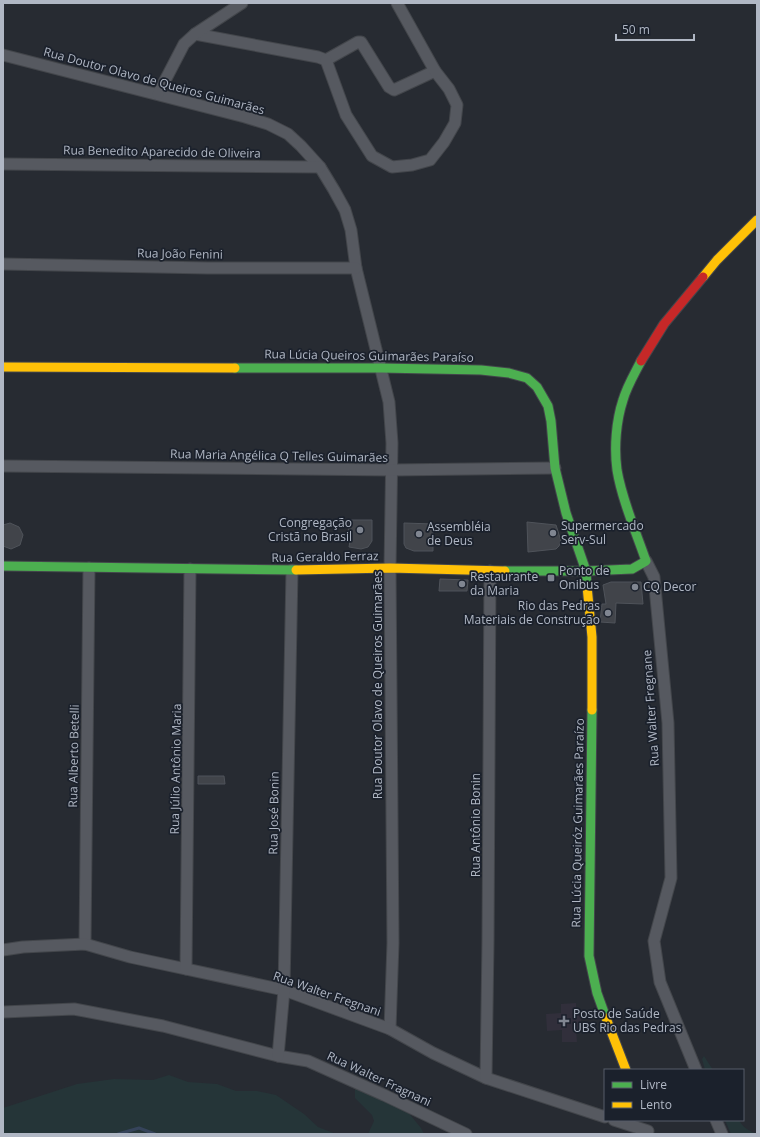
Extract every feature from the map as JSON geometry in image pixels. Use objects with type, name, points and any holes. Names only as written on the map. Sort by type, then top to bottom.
[{"type":"street","points":[[158,94],[184,44],[195,34],[242,3]]},
{"type":"street","points":[[195,34],[318,56],[326,60],[346,115],[372,156],[392,167],[412,165],[430,160],[444,142],[455,124],[457,105],[449,89],[435,71],[397,3]]},
{"type":"street","points":[[326,60],[358,42],[361,42],[389,87],[394,90],[435,71]]},
{"type":"street","name":"Rua Doutor Olavo de Queiros Guimarães","points":[[3,55],[158,94],[268,124],[288,134],[320,167],[345,210],[351,230],[356,268],[389,402],[392,444],[390,568],[393,942],[390,1029]]},
{"type":"street","name":"Rua Benedito Aparecido de Oliveira","points":[[3,164],[320,167]]},
{"type":"street","name":"Rua Walter Fregnane","points":[[696,1069],[660,982],[654,941],[671,878],[668,722],[654,576],[646,561],[621,487],[617,469],[616,446],[618,421],[623,399],[648,348],[664,324],[717,260],[757,220]]},
{"type":"street","name":"Rua João Fenini","points":[[3,264],[208,268],[356,268]]},
{"type":"street","name":"Rua Lúcia Queiros Guimarães Paraíso","points":[[3,367],[381,368],[481,370],[509,373],[527,378],[538,387],[548,406],[551,421],[555,468],[566,513],[586,571]]},
{"type":"street","name":"Rua Maria Angélica Q Telles Guimarães","points":[[3,466],[392,470],[555,468]]},
{"type":"street","name":"Rua Geraldo Ferraz","points":[[3,566],[292,570],[390,568],[490,572],[632,569],[646,561]]},
{"type":"street","name":"Rua Alberto Betelli","points":[[85,944],[89,568]]},
{"type":"street","name":"Rua Júlio Antônio Maria","points":[[186,969],[190,569]]},
{"type":"street","name":"Rua José Bonin","points":[[278,1056],[284,990],[292,570]]},
{"type":"street","name":"Rua Lúcia Queiróz Guimarães Paraízo","points":[[586,571],[592,637],[589,956],[597,993],[626,1069]]},
{"type":"street","name":"Rua Antônio Bonin","points":[[486,1078],[490,572]]},
{"type":"street","name":"Rua Walter Fregnani","points":[[3,950],[23,947],[85,944],[130,957],[284,990],[390,1029],[433,1053],[486,1078],[604,1117]]},
{"type":"street","points":[[3,1012],[74,1010],[163,1026],[278,1056]]},
{"type":"street","name":"Rua Walter Fragnani","points":[[278,1056],[308,1061],[384,1094],[466,1134]]},
{"type":"street","points":[[617,1121],[649,1132]]},
{"type":"street","points":[[644,1121],[649,1132]]},
{"type":"street","points":[[716,1121],[722,1134]]},
{"type":"shaded area","name":"Posto de Saúde UBS Rio das Pedras","points":[[576,1003],[576,1013],[581,1013],[581,1029],[576,1029],[577,1042],[562,1042],[562,1030],[547,1031],[546,1014],[561,1013],[561,1004]]},
{"type":"shaded area","points":[[704,1056],[712,1069],[705,1069],[702,1059]]},
{"type":"shaded area","points":[[169,1075],[188,1082],[217,1084],[236,1091],[257,1091],[276,1095],[304,1114],[318,1127],[336,1134],[3,1134],[3,1108],[77,1084],[114,1079],[153,1080]]},
{"type":"shaded area","points":[[359,1086],[402,1105],[421,1128],[424,1134],[368,1134],[374,1121],[372,1115],[355,1098],[355,1088]]},
{"type":"shaded area","points":[[725,1121],[740,1121],[749,1130],[757,1134],[731,1134]]},
{"type":"building","name":"Congregação Cristã no Brasil","points":[[349,520],[372,520],[372,541],[368,547],[361,549],[349,547],[351,535],[348,535]]},
{"type":"building","points":[[527,522],[556,525],[561,541],[559,546],[556,549],[528,552]]},
{"type":"building","points":[[10,523],[19,527],[23,535],[20,545],[11,549],[3,546],[3,525]]},
{"type":"building","name":"Assembléia de Deus","points":[[404,523],[433,524],[433,551],[414,551],[406,548],[404,544]]},
{"type":"building","points":[[440,579],[468,580],[467,591],[439,591]]},
{"type":"building","points":[[611,582],[641,582],[643,604],[616,603],[615,623],[600,622],[602,604],[606,604],[603,585]]},
{"type":"building","points":[[198,776],[224,776],[225,784],[198,784]]},
{"type":"waterway","points":[[118,1134],[139,1128],[155,1134]]},
{"type":"traffic: fast","points":[[505,571],[586,571],[632,569],[646,561],[622,493],[617,470],[616,453],[616,435],[621,408],[631,380],[641,361]]},
{"type":"traffic: fast","points":[[235,368],[481,370],[509,373],[527,378],[537,387],[548,406],[551,421],[555,468],[566,513],[586,571],[587,586]]},
{"type":"traffic: fast","points":[[3,566],[296,570]]},
{"type":"traffic: fast","points":[[592,710],[589,956],[597,993],[606,1018]]},
{"type":"traffic: slow","points":[[703,277],[717,260],[757,220]]},
{"type":"traffic: slow","points":[[3,367],[235,368]]},
{"type":"traffic: slow","points":[[296,570],[390,568],[505,571]]},
{"type":"traffic: slow","points":[[587,586],[592,637],[592,710]]},
{"type":"traffic: slow","points":[[606,1018],[626,1069]]},
{"type":"traffic: jam","points":[[641,361],[664,324],[703,277]]},
{"type":"place","name":"Congregação Cristã no Brasil","points":[[360,530]]},
{"type":"place","name":"Supermercado Serv-Sul","points":[[553,533]]},
{"type":"place","name":"Assembléia de Deus","points":[[419,534]]},
{"type":"place","name":"Ponto de Onibus","points":[[551,578]]},
{"type":"place","name":"Restaurante da Maria","points":[[462,584]]},
{"type":"place","name":"CQ Decor","points":[[635,587]]},
{"type":"place","name":"Rio das Pedras Materiais de Construção","points":[[608,613]]},
{"type":"place","name":"Posto de Saúde UBS Rio das Pedras","points":[[564,1021]]}]
